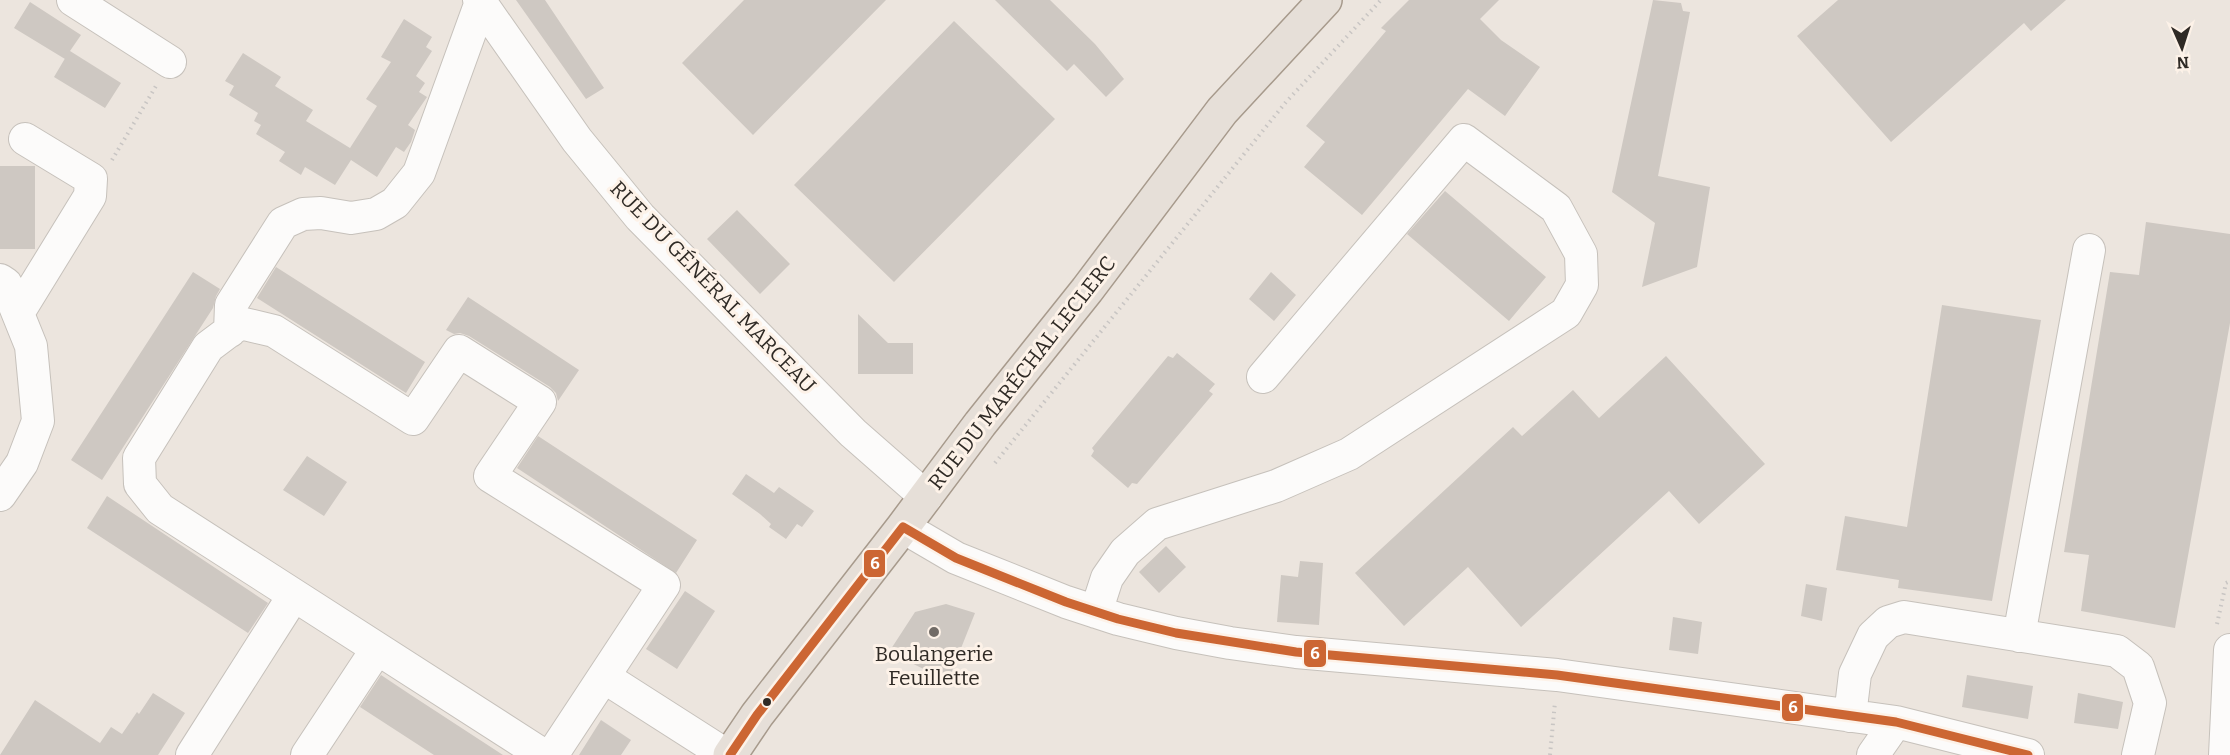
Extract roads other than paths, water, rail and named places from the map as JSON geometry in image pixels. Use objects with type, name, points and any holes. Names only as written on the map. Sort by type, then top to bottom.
[{"type":"main road","name":"RUE DU MARÉCHAL LECLERC","points":[[728,755],[980,423],[1087,290],[1222,111],[1324,0]]},
{"type":"street","points":[[73,0],[170,62]]},
{"type":"street","points":[[230,331],[231,305],[283,223],[303,214],[321,213],[351,218],[376,214],[395,203],[419,173],[480,1]]},
{"type":"street","name":"RUE DU GÉNÉRAL MARCEAU","points":[[480,1],[577,140],[640,217],[853,433],[926,497]]},
{"type":"street","points":[[18,313],[90,196],[91,179],[25,139]]},
{"type":"street","points":[[1096,612],[1107,578],[1125,552],[1157,524],[1276,486],[1349,454],[1566,313],[1582,285],[1581,254],[1556,208],[1464,140],[1263,377]]},
{"type":"street","points":[[2019,636],[2089,250]]},
{"type":"street","points":[[0,280],[6,284],[31,346],[38,421],[22,463],[0,495]]},
{"type":"street","points":[[543,755],[160,509],[140,484],[139,458],[208,347],[240,323],[274,331],[412,419],[459,351],[540,402],[490,476],[664,585],[552,755]]},
{"type":"street","points":[[903,527],[956,558],[1057,599],[1164,630],[1230,643],[1296,652],[1557,675],[1896,722],[2028,755]]},
{"type":"street","points":[[192,755],[294,595]]},
{"type":"street","points":[[1850,716],[1855,674],[1873,636],[1888,622],[1904,617],[2117,651],[2138,667],[2150,703],[2138,755]]},
{"type":"street","points":[[307,755],[377,649]]},
{"type":"street","points":[[2225,755],[2230,650]]},
{"type":"street","points":[[604,677],[728,755]]},
{"type":"street","points":[[1873,755],[1896,722]]},
{"type":"place","name":"Boulangerie Feuillette","points":[[934,632]]}]
